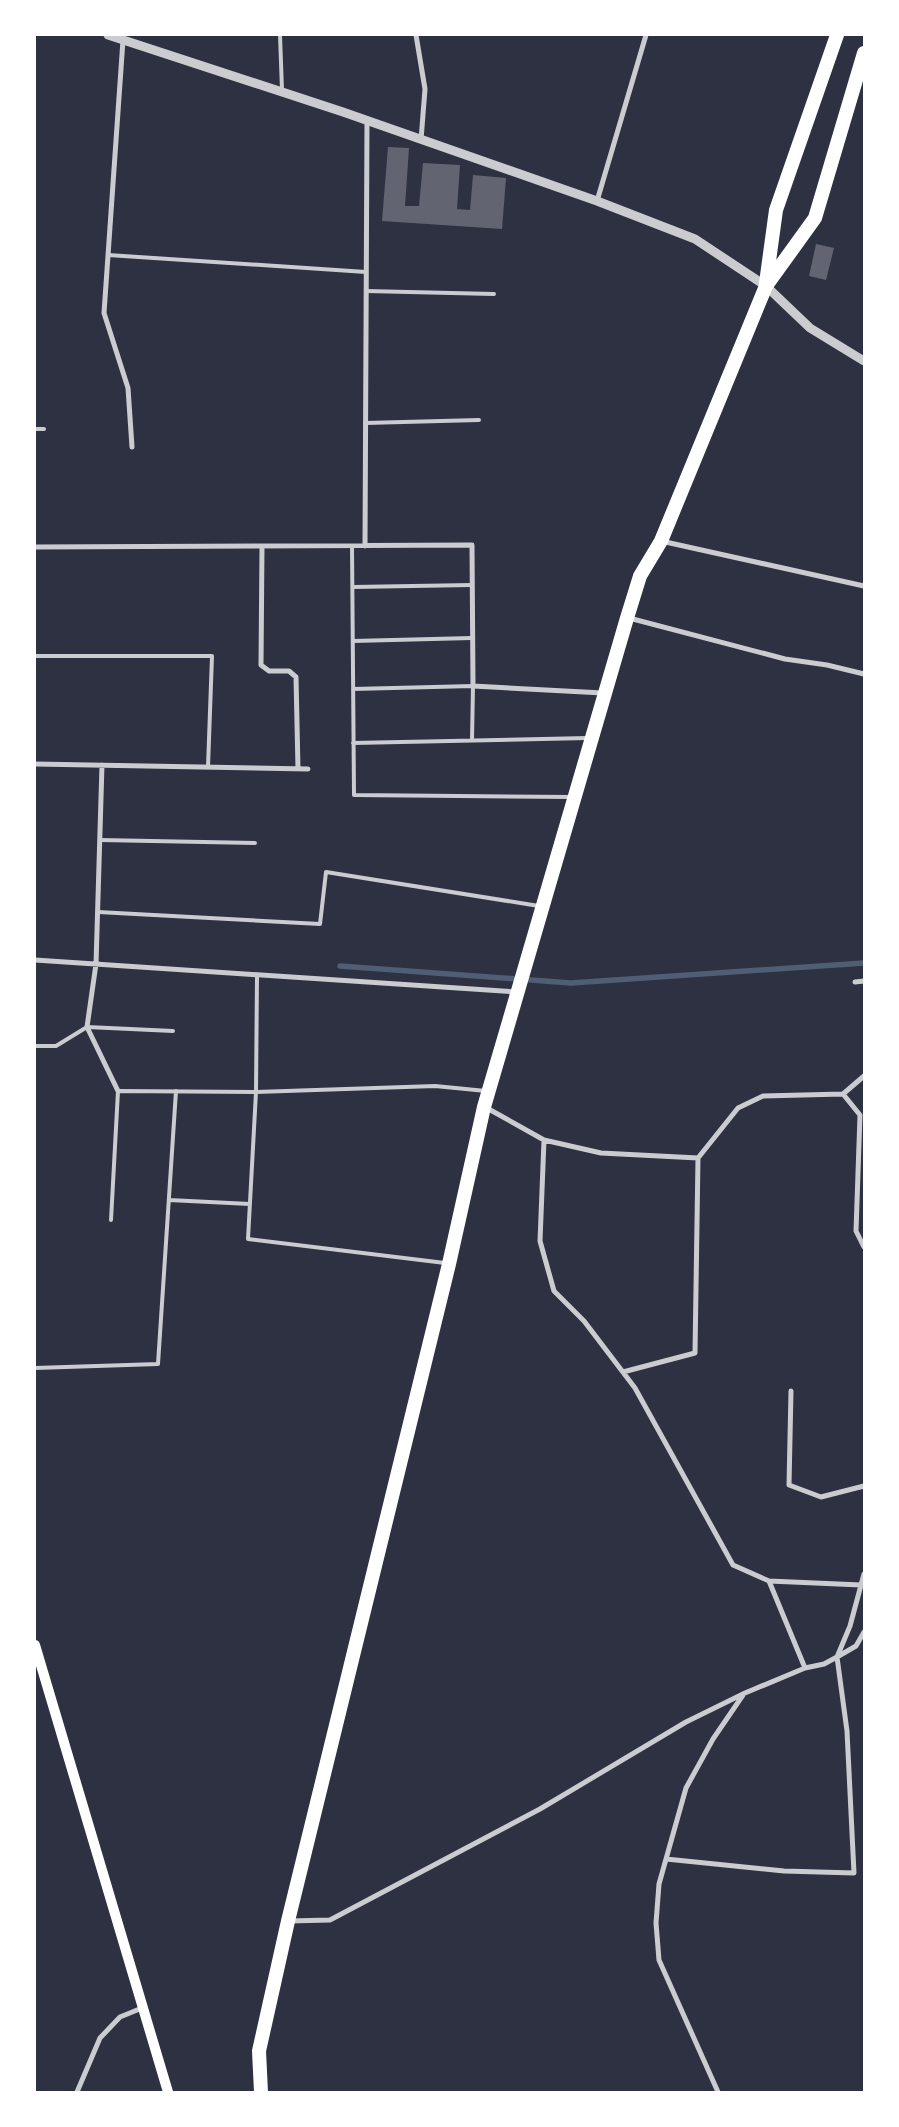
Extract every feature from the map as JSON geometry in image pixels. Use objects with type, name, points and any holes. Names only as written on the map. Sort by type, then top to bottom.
[{"type":"highway","points":[[766,286],[776,210],[837,35]]},
{"type":"highway","points":[[261,2092],[259,2051],[288,1921],[449,1264],[484,1107],[603,694],[640,576],[660,541],[766,286],[815,218],[864,53]]},
{"type":"main road","points":[[35,1645],[168,2092]]},
{"type":"street","points":[[108,35],[367,121],[597,201],[695,239],[766,286],[810,328],[864,361]]},
{"type":"street","points":[[416,35],[425,89],[421,140]]},
{"type":"street","points":[[597,201],[646,35]]},
{"type":"street","points":[[123,39],[104,313],[128,388],[132,446]]},
{"type":"street","points":[[365,546],[367,121]]},
{"type":"street","points":[[660,541],[864,586]]},
{"type":"street","points":[[35,547],[472,545],[473,686],[603,694]]},
{"type":"street","points":[[262,546],[261,665],[269,672],[289,671],[296,677],[298,769]]},
{"type":"street","points":[[627,618],[785,659],[827,665],[864,674]]},
{"type":"street","points":[[35,764],[308,769]]},
{"type":"street","points":[[102,765],[96,964],[87,1027],[118,1091]]},
{"type":"street","points":[[35,960],[518,991]]},
{"type":"street","points":[[855,982],[864,981]]},
{"type":"street","points":[[623,1372],[695,1353],[698,1158],[738,1108],[763,1096],[842,1094],[864,1076]]},
{"type":"street","points":[[842,1094],[860,1115],[856,1231],[864,1247]]},
{"type":"street","points":[[484,1107],[544,1140],[601,1153],[698,1158]]},
{"type":"street","points":[[544,1140],[540,1241],[554,1291],[584,1321],[635,1388],[733,1565],[769,1581],[861,1585]]},
{"type":"street","points":[[791,1391],[789,1485],[821,1497],[864,1486]]},
{"type":"street","points":[[666,1859],[784,1871],[854,1873],[847,1731],[837,1657],[850,1626],[864,1574]]},
{"type":"street","points":[[769,1581],[805,1668]]},
{"type":"street","points":[[288,1921],[330,1920],[540,1809],[686,1722],[745,1693],[805,1668],[824,1664],[837,1657],[856,1646],[864,1632]]},
{"type":"street","points":[[718,2092],[659,1960],[656,1923],[660,1884],[686,1788],[713,1739],[745,1693]]},
{"type":"street","points":[[77,2092],[100,2038],[120,2017],[142,2008]]},
{"type":"lane","points":[[280,35],[282,92]]},
{"type":"lane","points":[[108,255],[366,272]]},
{"type":"lane","points":[[366,291],[494,294]]},
{"type":"lane","points":[[365,423],[479,420]]},
{"type":"lane","points":[[35,429],[44,429]]},
{"type":"lane","points":[[352,546],[354,795],[573,798]]},
{"type":"lane","points":[[353,587],[472,585]]},
{"type":"lane","points":[[353,641],[472,638]]},
{"type":"lane","points":[[35,656],[212,656],[208,767]]},
{"type":"lane","points":[[353,689],[473,686],[472,740]]},
{"type":"lane","points":[[353,743],[590,738]]},
{"type":"lane","points":[[100,840],[255,843]]},
{"type":"lane","points":[[98,912],[320,924],[326,872],[542,907]]},
{"type":"lane","points":[[257,975],[256,1092],[248,1239],[449,1264]]},
{"type":"lane","points":[[35,1046],[56,1046],[87,1027],[173,1031]]},
{"type":"lane","points":[[111,1220],[118,1091],[256,1092],[435,1086],[488,1092]]},
{"type":"lane","points":[[35,1368],[158,1364],[176,1091]]},
{"type":"lane","points":[[169,1200],[250,1204]]},
{"type":"building","points":[[388,147],[409,148],[405,206],[419,206],[423,163],[460,165],[457,209],[470,210],[473,175],[506,178],[502,229],[382,221]]},
{"type":"building","points":[[816,244],[834,248],[826,280],[809,276]]},
{"type":"waterway","points":[[340,966],[571,983],[864,963]]}]
